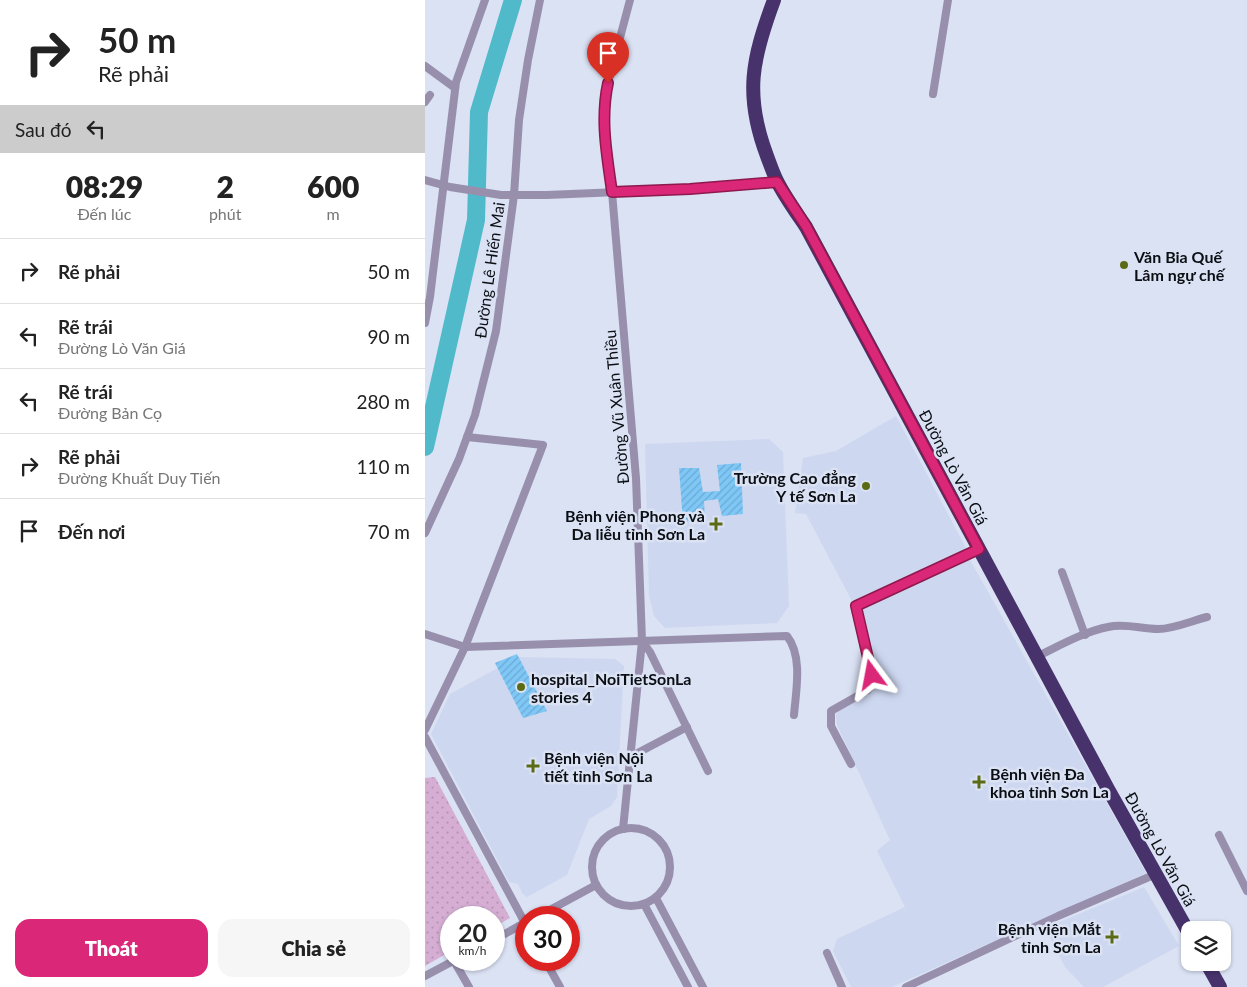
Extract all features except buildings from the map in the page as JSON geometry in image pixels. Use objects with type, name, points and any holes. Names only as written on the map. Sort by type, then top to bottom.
[{"type":"highway","name":"Đường Lò Văn Giá","points":[[774,0],[763,28],[752,80],[753,110],[762,144],[777,182],[806,226],[1036,657],[1182,921]]},
{"type":"highway","points":[[1211,971],[1220,987]]},
{"type":"street","points":[[425,323],[446,186],[455,88],[485,0]]},
{"type":"street","name":"Đường Lê Hiến Mai","points":[[425,533],[459,459],[475,415],[496,331],[514,195],[519,120],[540,0]]},
{"type":"street","name":"Đường Vũ Xuân Thiều","points":[[623,829],[642,640],[636,478],[612,192],[603,129],[608,83],[630,0]]},
{"type":"street","points":[[933,94],[948,0]]},
{"type":"street","points":[[425,66],[455,88]]},
{"type":"street","points":[[425,180],[446,186],[501,195],[690,189],[777,182]]},
{"type":"street","points":[[425,730],[465,647],[543,445],[467,437]]},
{"type":"street","points":[[851,764],[831,726],[831,711],[868,690],[874,683],[856,606],[979,549]]},
{"type":"street","points":[[1062,572],[1085,635]]},
{"type":"street","points":[[1036,657],[1100,629],[1125,625],[1148,629],[1168,628],[1207,617]]},
{"type":"street","points":[[425,634],[465,647],[787,636],[792,641],[797,653],[794,715]]},
{"type":"street","points":[[642,640],[650,652],[708,771]]},
{"type":"street","points":[[630,757],[687,727]]},
{"type":"street","points":[[425,737],[517,906]]},
{"type":"street","points":[[636,828],[648,832],[659,840],[666,850],[670,863],[669,876],[664,888],[656,898],[645,904],[632,907],[619,905],[607,899],[596,885],[591,866],[594,853],[601,842],[611,833],[623,829],[636,828]]},
{"type":"street","points":[[1219,835],[1247,891]]},
{"type":"street","points":[[906,987],[1058,916],[1156,874]]},
{"type":"street","points":[[557,906],[596,885]]},
{"type":"street","points":[[656,898],[703,987]]},
{"type":"street","points":[[645,904],[688,987]]},
{"type":"street","points":[[827,953],[841,987]]},
{"type":"street","points":[[425,976],[440,968]]},
{"type":"street","points":[[461,971],[469,987]]},
{"type":"street","points":[[551,971],[560,987]]},
{"type":"shaded area","name":"Trường Cao đẳng Y tế Sơn La","points":[[896,416],[967,550],[852,601],[806,514],[795,513],[803,458],[836,451]]},
{"type":"shaded area","name":"Bệnh viện Phong và Da liễu tỉnh Sơn La","points":[[769,439],[783,452],[789,606],[777,623],[665,628],[654,616],[649,595],[645,444]]},
{"type":"shaded area","name":"Bệnh viện Đa khoa tỉnh Sơn La","points":[[969,558],[1146,873],[892,987],[851,987],[833,951],[837,939],[905,907],[877,851],[890,840],[837,725],[836,714],[844,706],[878,688],[860,608]]},
{"type":"shaded area","name":"Bệnh viện Nội tiết tỉnh Sơn La","points":[[518,657],[615,659],[624,666],[617,797],[611,806],[589,819],[567,875],[527,897],[522,893],[518,884],[509,882],[431,734],[450,694]]},
{"type":"shaded area","points":[[435,777],[504,906],[440,906],[440,957],[425,966],[425,778]]},
{"type":"shaded area","name":"Bệnh viện Mắt tỉnh Sơn La","points":[[1144,887],[1179,946],[1103,987],[1084,987],[1065,967],[1045,928]]},
{"type":"shaded area","points":[[505,909],[510,918],[505,921]]},
{"type":"waterway","points":[[425,447],[476,220],[479,112],[513,0]]},
{"type":"place","name":"Văn Bia Quế Lâm ngự chế","points":[[1124,265]]},
{"type":"place","name":"Trường Cao đẳng Y tế Sơn La","points":[[866,486]]},
{"type":"place","name":"Bệnh viện Phong và Da liễu tỉnh Sơn La","points":[[716,524]]},
{"type":"place","name":"hospital_NoiTietSonLa stories 4","points":[[521,687]]},
{"type":"place","name":"Bệnh viện Nội tiết tỉnh Sơn La","points":[[533,766]]},
{"type":"place","name":"Bệnh viện Đa khoa tỉnh Sơn La","points":[[979,782]]},
{"type":"place","name":"Bệnh viện Mắt tỉnh Sơn La","points":[[1112,937]]},
{"type":"route","points":[[608,83],[603,129],[612,192],[690,189],[755,182],[777,182],[806,226],[979,549],[856,606],[872,675]]}]
